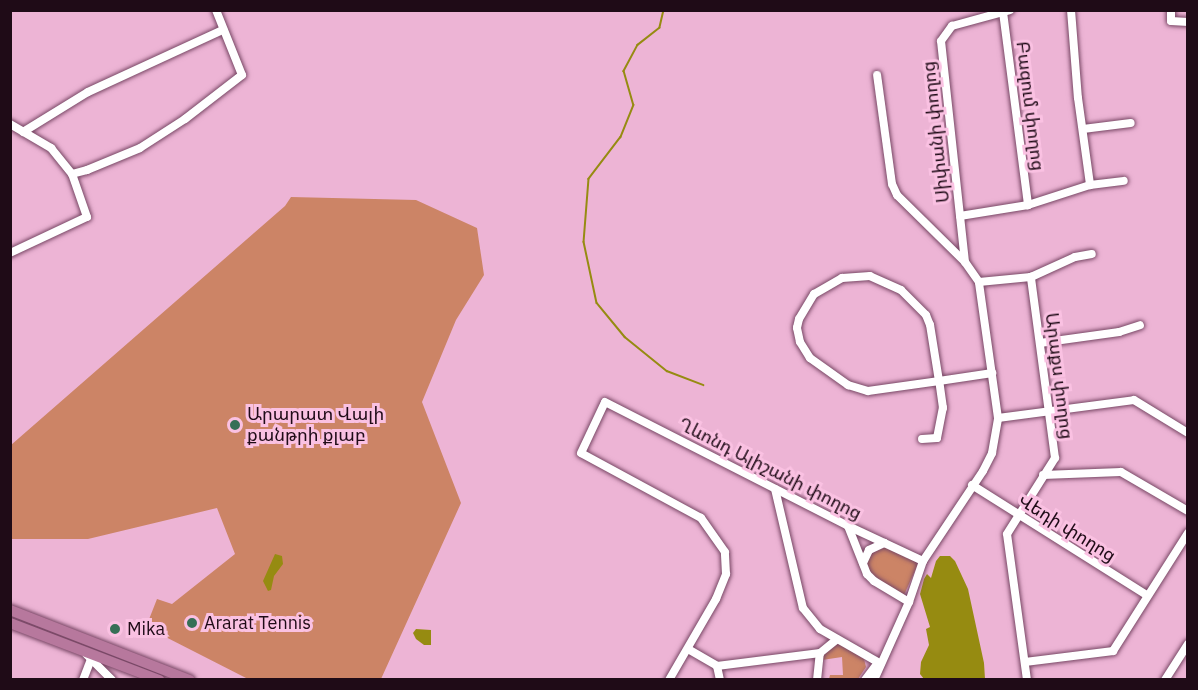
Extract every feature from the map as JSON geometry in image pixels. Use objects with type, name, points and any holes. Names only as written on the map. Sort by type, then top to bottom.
[{"type":"highway","points":[[10,610],[64,637],[81,649],[159,680]]},
{"type":"highway","points":[[10,623],[64,637],[190,680]]},
{"type":"street","points":[[72,174],[87,171],[140,148],[242,75],[216,10]]},
{"type":"street","points":[[1071,10],[1090,185]]},
{"type":"street","points":[[1171,10],[1171,21],[1188,22]]},
{"type":"street","name":"Բազում փողոց","points":[[1007,11],[1028,205]]},
{"type":"street","name":"Սիփանի փողոց","points":[[965,262],[941,41],[952,26],[1007,11]]},
{"type":"street","points":[[23,132],[88,92],[223,30]]},
{"type":"street","points":[[874,680],[909,602],[923,561],[992,453],[998,418],[979,282],[965,262],[897,195],[892,184],[877,75]]},
{"type":"street","points":[[1083,129],[1131,123]]},
{"type":"street","points":[[10,253],[87,217],[72,174],[51,148],[11,125]]},
{"type":"street","points":[[960,216],[1028,205],[1090,185],[1124,181]]},
{"type":"street","points":[[979,282],[1031,277],[1075,257],[1092,254]]},
{"type":"street","points":[[922,440],[937,438],[943,408],[939,381],[930,325],[926,315],[894,286],[870,276],[849,276],[823,287],[807,302],[797,328],[800,342],[810,358],[838,380],[868,391],[939,381],[992,374]]},
{"type":"street","name":"Արաքս փողոց","points":[[1027,680],[1006,534],[1055,458],[1031,277]]},
{"type":"street","points":[[1040,344],[1119,332],[1140,325]]},
{"type":"street","points":[[998,418],[1134,400],[1188,433]]},
{"type":"street","name":"Ղևոնդ Ալիշանի փողոց","points":[[688,649],[716,599],[726,574],[725,552],[701,518],[582,453],[605,402],[848,526],[923,561]]},
{"type":"street","points":[[1043,475],[1121,471],[1188,511]]},
{"type":"street","name":"Վեդի փողոց","points":[[972,485],[1147,595]]},
{"type":"street","points":[[775,489],[803,608],[820,629],[881,661]]},
{"type":"street","points":[[848,526],[864,569],[874,581],[909,602]]},
{"type":"street","points":[[1025,662],[1113,651],[1188,533]]},
{"type":"street","points":[[863,563],[869,550],[884,543]]},
{"type":"street","points":[[669,680],[688,649],[717,666],[820,653],[837,639]]},
{"type":"street","points":[[1165,680],[1188,644]]},
{"type":"street","points":[[81,649],[112,680]]},
{"type":"street","points":[[817,680],[820,653]]},
{"type":"street","points":[[83,680],[91,659]]},
{"type":"street","points":[[866,680],[881,661]]},
{"type":"street","points":[[717,666],[720,680]]},
{"type":"shaded area","name":"Արարատ Վալի քանթրի քլաբ","points":[[291,197],[416,200],[477,228],[484,275],[456,320],[422,402],[461,503],[381,679],[248,679],[146,627],[157,599],[172,604],[235,554],[217,508],[88,539],[11,539],[11,445],[285,206]]},
{"type":"shaded area","points":[[886,547],[916,560],[918,564],[904,595],[874,577],[869,570],[867,561],[869,554]]},
{"type":"shaded area","points":[[275,554],[282,556],[283,564],[274,576],[271,590],[268,591],[263,581]]},
{"type":"shaded area","points":[[940,556],[950,556],[955,561],[968,589],[984,663],[985,679],[924,679],[920,674],[921,662],[929,645],[926,629],[930,627],[920,594],[924,579],[927,574],[931,578],[936,561]]},
{"type":"shaded area","points":[[416,629],[431,630],[431,645],[424,645],[416,639],[413,633]]},
{"type":"shaded area","points":[[837,642],[864,659],[866,667],[858,679],[829,679],[830,675],[843,675],[842,657],[822,660],[822,653]]},
{"type":"waterway","points":[[664,10],[660,28],[638,45],[624,71],[634,105],[621,137],[589,179],[584,242],[597,303],[625,337],[667,371],[703,385]]},
{"type":"place","name":"Արարատ Վալի քանթրի քլաբ","points":[[235,425]]},
{"type":"place","name":"Ararat Tennis","points":[[192,623]]},
{"type":"place","name":"Mika","points":[[115,629]]}]
